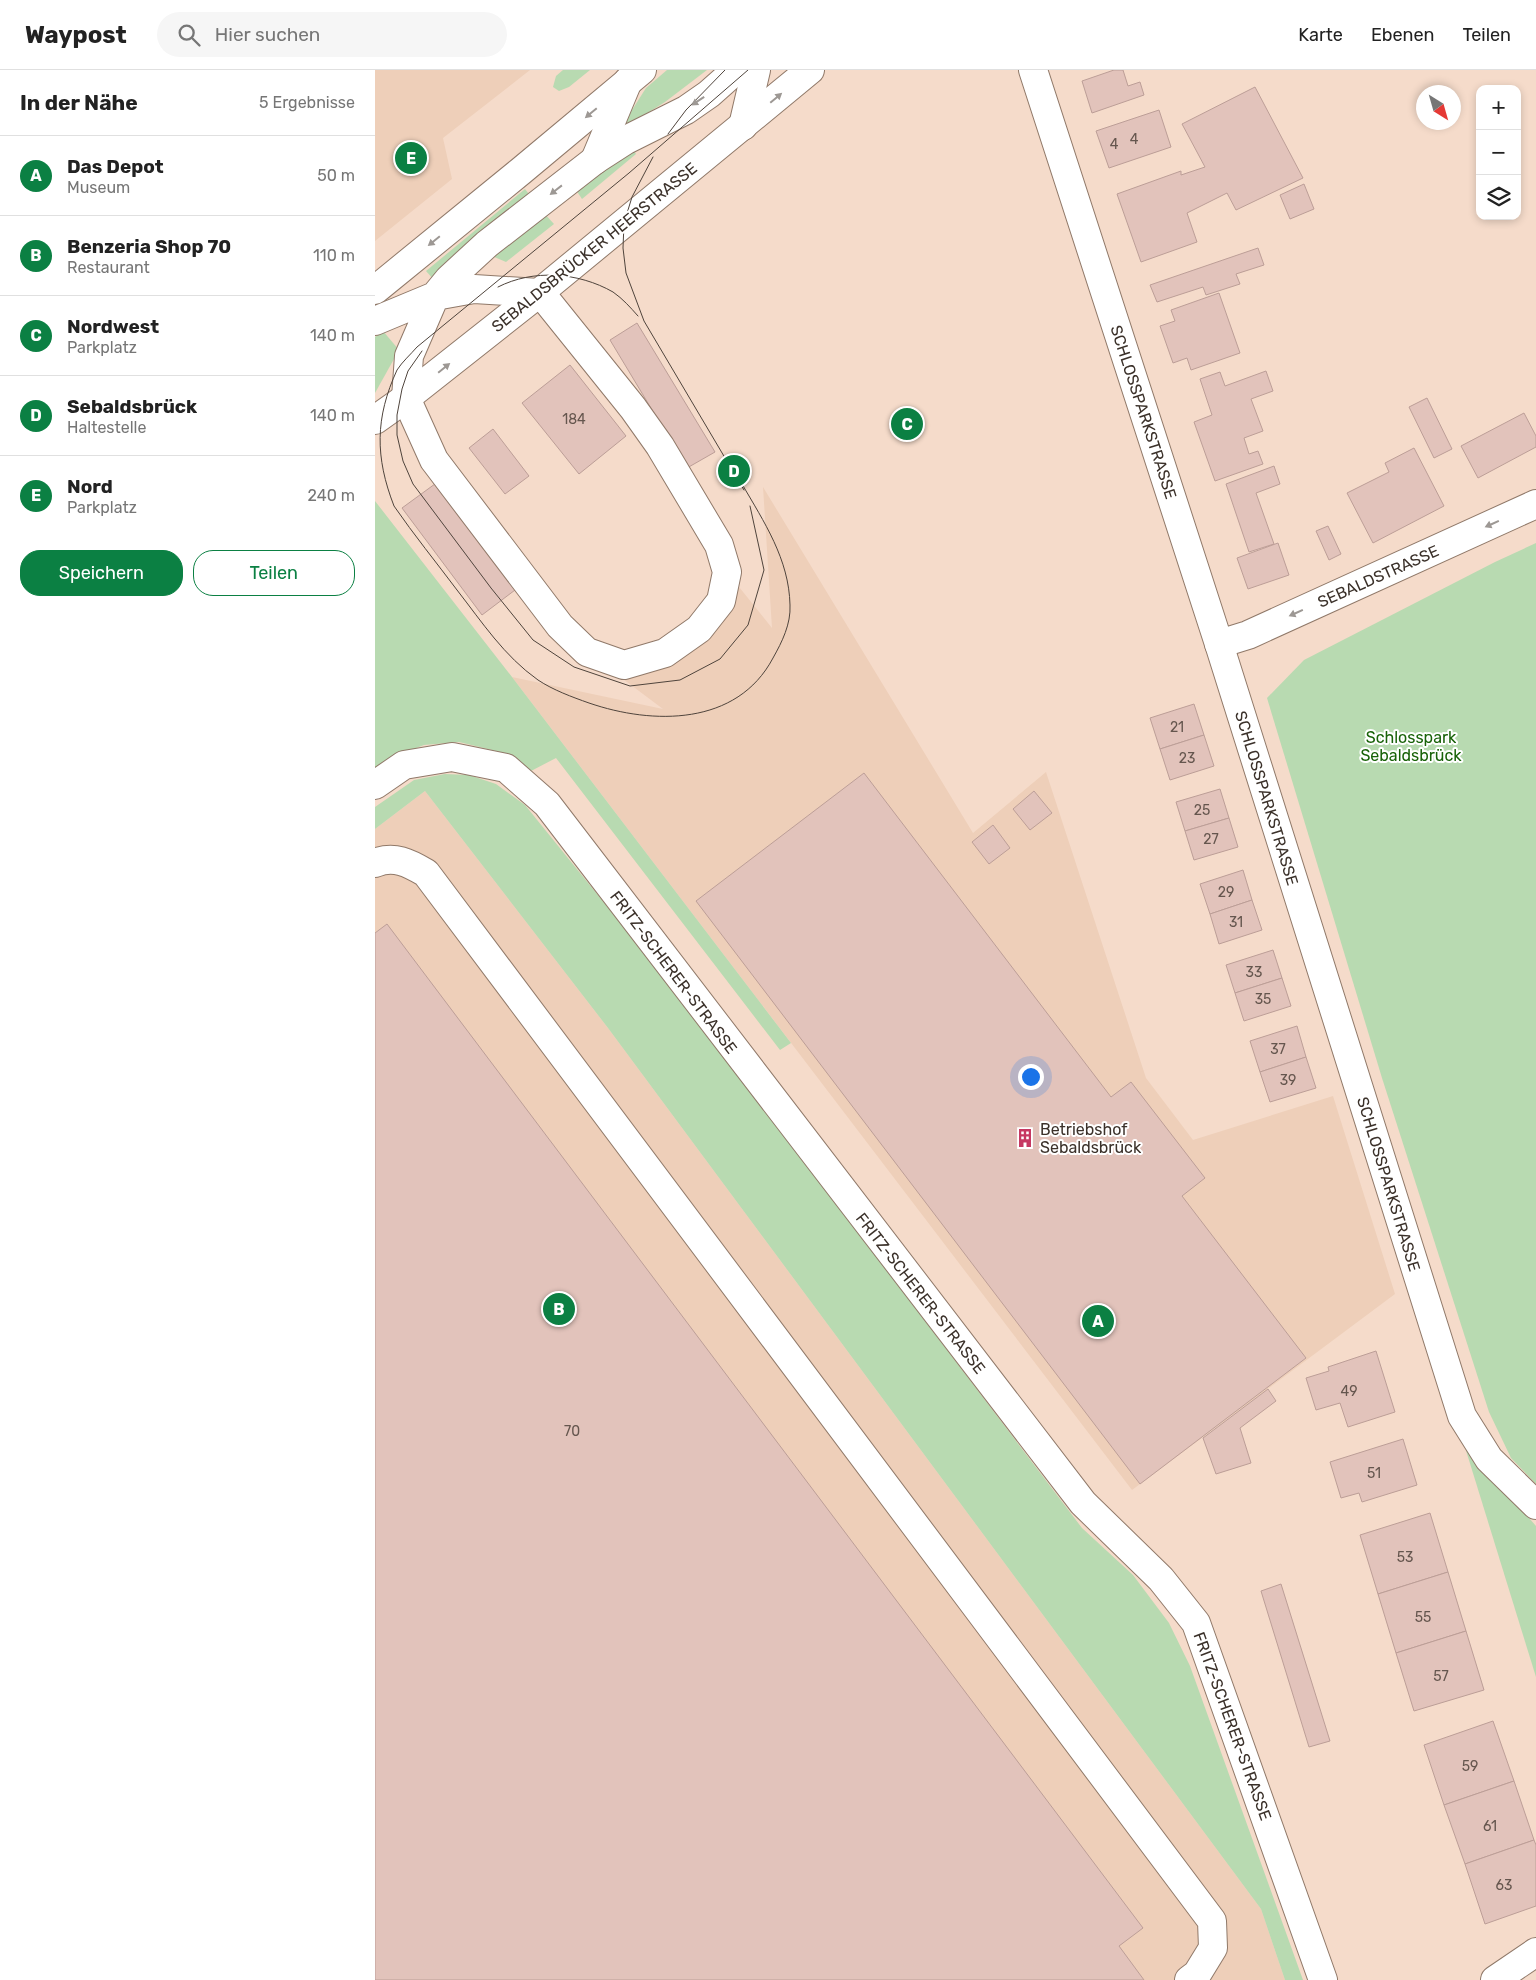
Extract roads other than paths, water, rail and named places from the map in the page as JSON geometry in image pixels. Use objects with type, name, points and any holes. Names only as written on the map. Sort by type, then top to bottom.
[{"type":"street","points":[[375,321],[435,296],[474,289],[539,293],[633,408],[660,446],[719,545],[727,572],[721,601],[699,629],[665,653],[624,665],[587,652],[560,626],[434,460],[406,398],[409,356],[435,296],[449,279],[487,244],[595,160],[626,140],[686,110],[709,94],[735,70]]},
{"type":"street","points":[[743,126],[756,70]]},
{"type":"street","name":"SEBALDSBRÜCKER HEERSTRASSE","points":[[375,420],[406,398],[539,293],[810,70]]},
{"type":"street","name":"SCHLOSSPARKSTRASSE","points":[[1033,70],[1219,644],[1462,1416],[1489,1459],[1536,1505]]},
{"type":"street","points":[[595,160],[635,76]]},
{"type":"street","points":[[375,290],[635,76]]},
{"type":"street","name":"SEBALDSTRASSE","points":[[1219,644],[1248,635],[1536,504]]},
{"type":"street","name":"FRITZ-SCHERER-STRASSE","points":[[375,785],[404,765],[453,757],[506,768],[547,804],[1083,1503],[1161,1579],[1196,1623],[1323,1980]]},
{"type":"street","points":[[375,863],[383,859],[405,861],[425,873],[1212,1921],[1213,1948],[1197,1974],[1189,1980]]},
{"type":"street","points":[[1495,1980],[1536,1952]]},
{"type":"tram line","points":[[668,134],[686,110],[725,70]]},
{"type":"tram line","points":[[742,484],[774,542],[785,572],[789,588],[790,612],[783,639],[773,658],[757,680],[738,697],[716,708],[691,714],[666,716],[640,715],[589,703],[556,690],[526,671],[504,649],[475,614],[394,506],[383,471],[380,438],[381,421],[397,370],[417,347],[629,173],[748,70]]},
{"type":"tram line","points":[[653,157],[632,197],[624,223],[623,248],[626,273],[644,321],[744,490]]},
{"type":"tram line","points":[[498,287],[526,277],[541,275],[555,275],[585,280],[613,292],[638,316]]},
{"type":"tram line","points":[[422,351],[408,371],[397,415],[397,435],[403,461],[413,484],[491,588],[533,640],[574,667],[630,686],[680,680],[720,659],[748,625],[764,570],[750,506]]},
{"type":"place","name":"Nord","points":[[411,158]]},
{"type":"place","name":"Nordwest","points":[[907,424]]},
{"type":"place","name":"Sebaldsbrück","points":[[734,471]]},
{"type":"place","name":"Betriebshof Sebaldsbrück","points":[[1025,1138]]},
{"type":"place","name":"Benzeria Shop 70","points":[[559,1309]]},
{"type":"place","name":"Das Depot","points":[[1098,1321]]},
{"type":"park label","name":"Schlosspark Sebaldsbrück","points":[[1411,746]]}]
